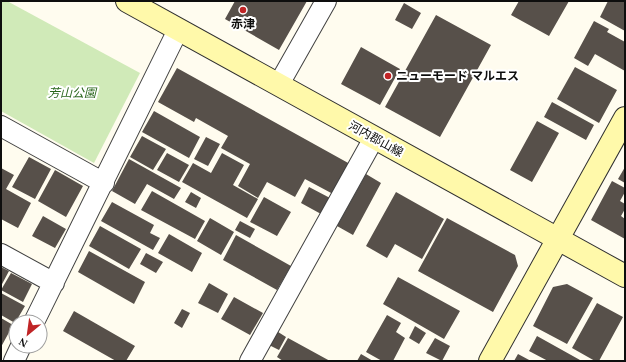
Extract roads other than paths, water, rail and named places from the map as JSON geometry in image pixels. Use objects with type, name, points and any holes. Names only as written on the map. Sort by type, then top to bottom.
[{"type":"main road","name":"河内郡山線","points":[[127,1],[625,276]]},
{"type":"main road","points":[[490,361],[625,118]]},
{"type":"street","points":[[279,84],[326,1]]},
{"type":"street","points":[[38,314],[104,183],[178,30]]},
{"type":"street","points":[[1,126],[104,183]]},
{"type":"street","points":[[250,361],[374,138]]},
{"type":"street","points":[[1,254],[54,283]]},
{"type":"place","name":"赤津","points":[[243,10]]},
{"type":"place","name":"ニューモード マルエス","points":[[388,76]]},
{"type":"park label","name":"芳山公園","points":[[72,93]]}]
